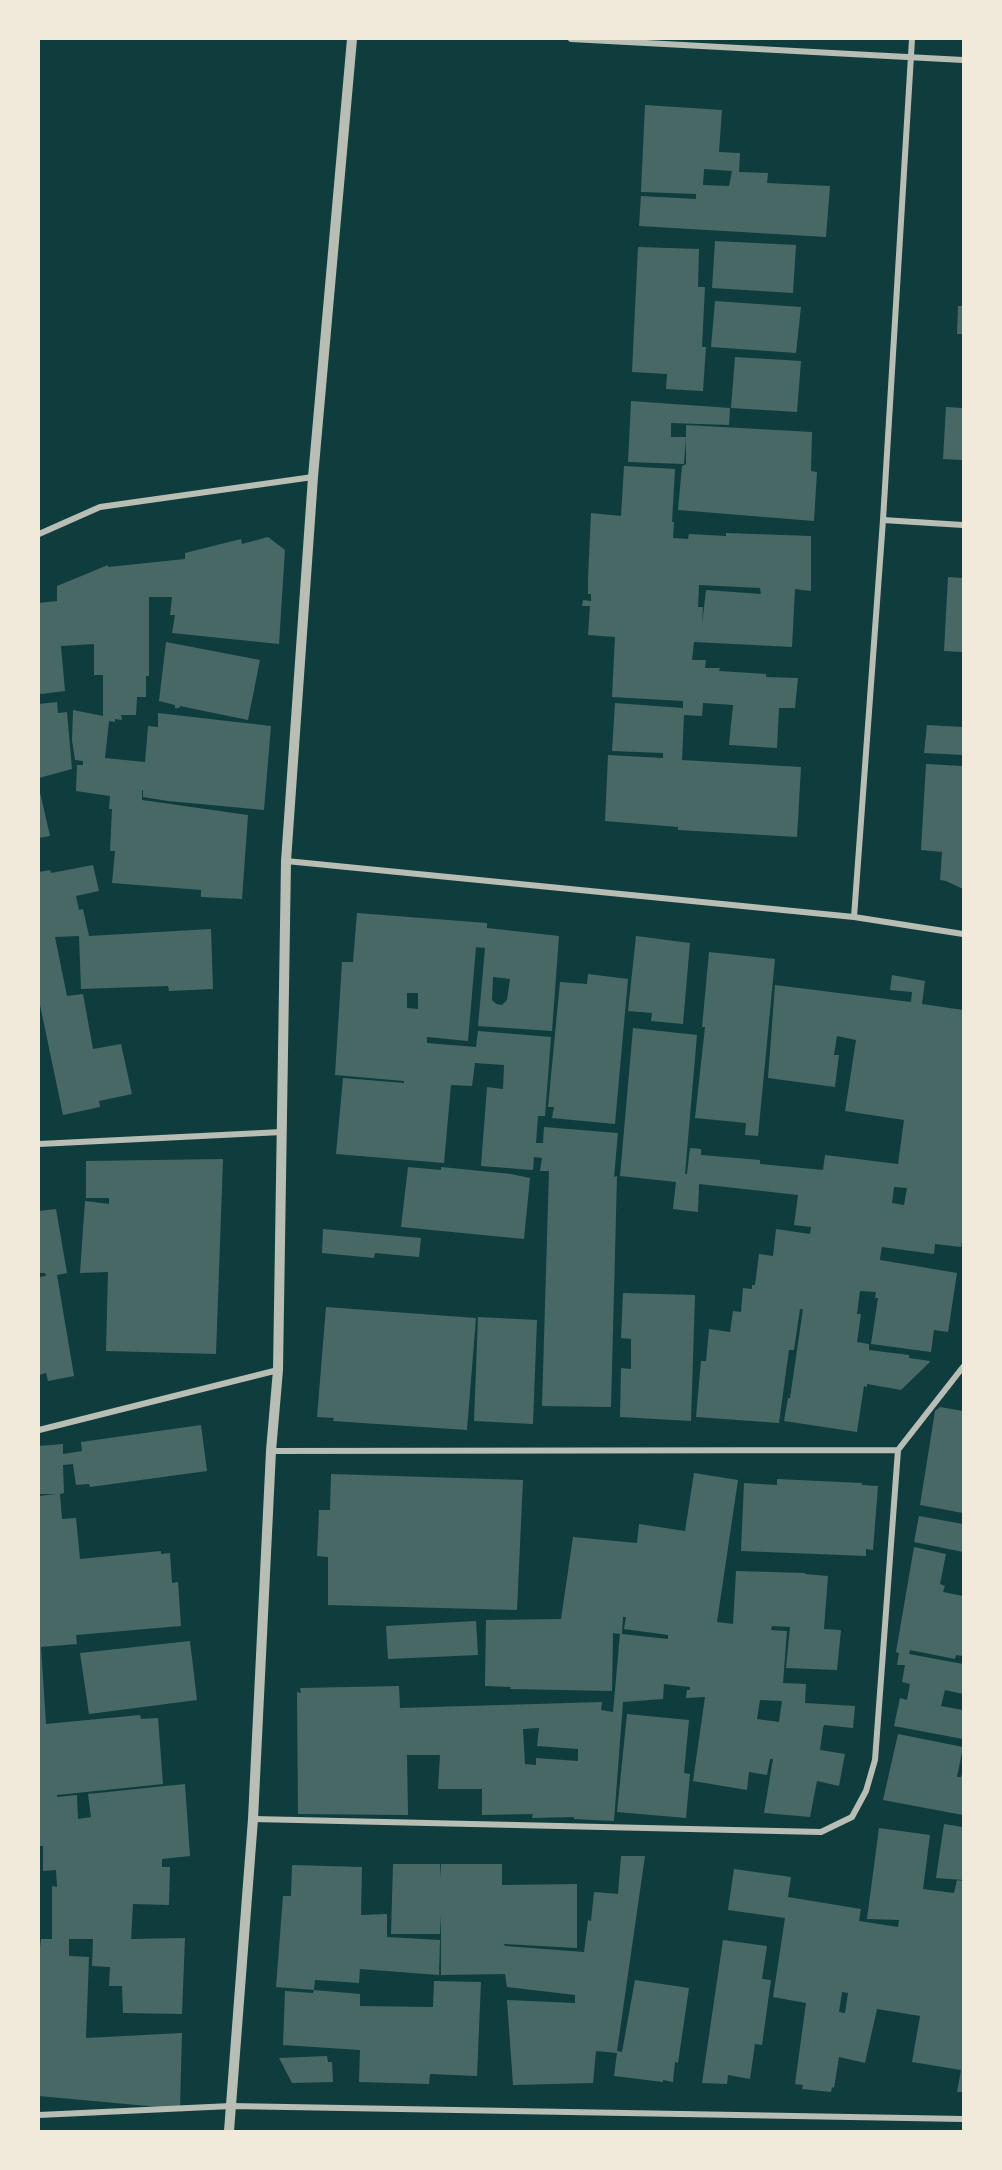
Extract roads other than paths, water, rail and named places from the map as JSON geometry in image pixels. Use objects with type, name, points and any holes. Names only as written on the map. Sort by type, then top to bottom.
[{"type":"street","points":[[229,2131],[253,1819],[271,1450],[278,1370],[286,861],[313,477],[352,39]]},
{"type":"street","points":[[571,39],[963,60]]},
{"type":"street","points":[[854,917],[883,520],[912,39]]},
{"type":"street","points":[[39,534],[100,507],[313,477]]},
{"type":"street","points":[[883,520],[963,525]]},
{"type":"street","points":[[286,861],[854,917],[963,934]]},
{"type":"street","points":[[39,1144],[282,1132]]},
{"type":"street","points":[[253,1819],[821,1832],[852,1818],[866,1791],[875,1760],[898,1450],[963,1367]]},
{"type":"street","points":[[39,1430],[278,1370]]},
{"type":"street","points":[[271,1450],[898,1450]]},
{"type":"street","points":[[39,2115],[231,2106],[963,2119]]}]
